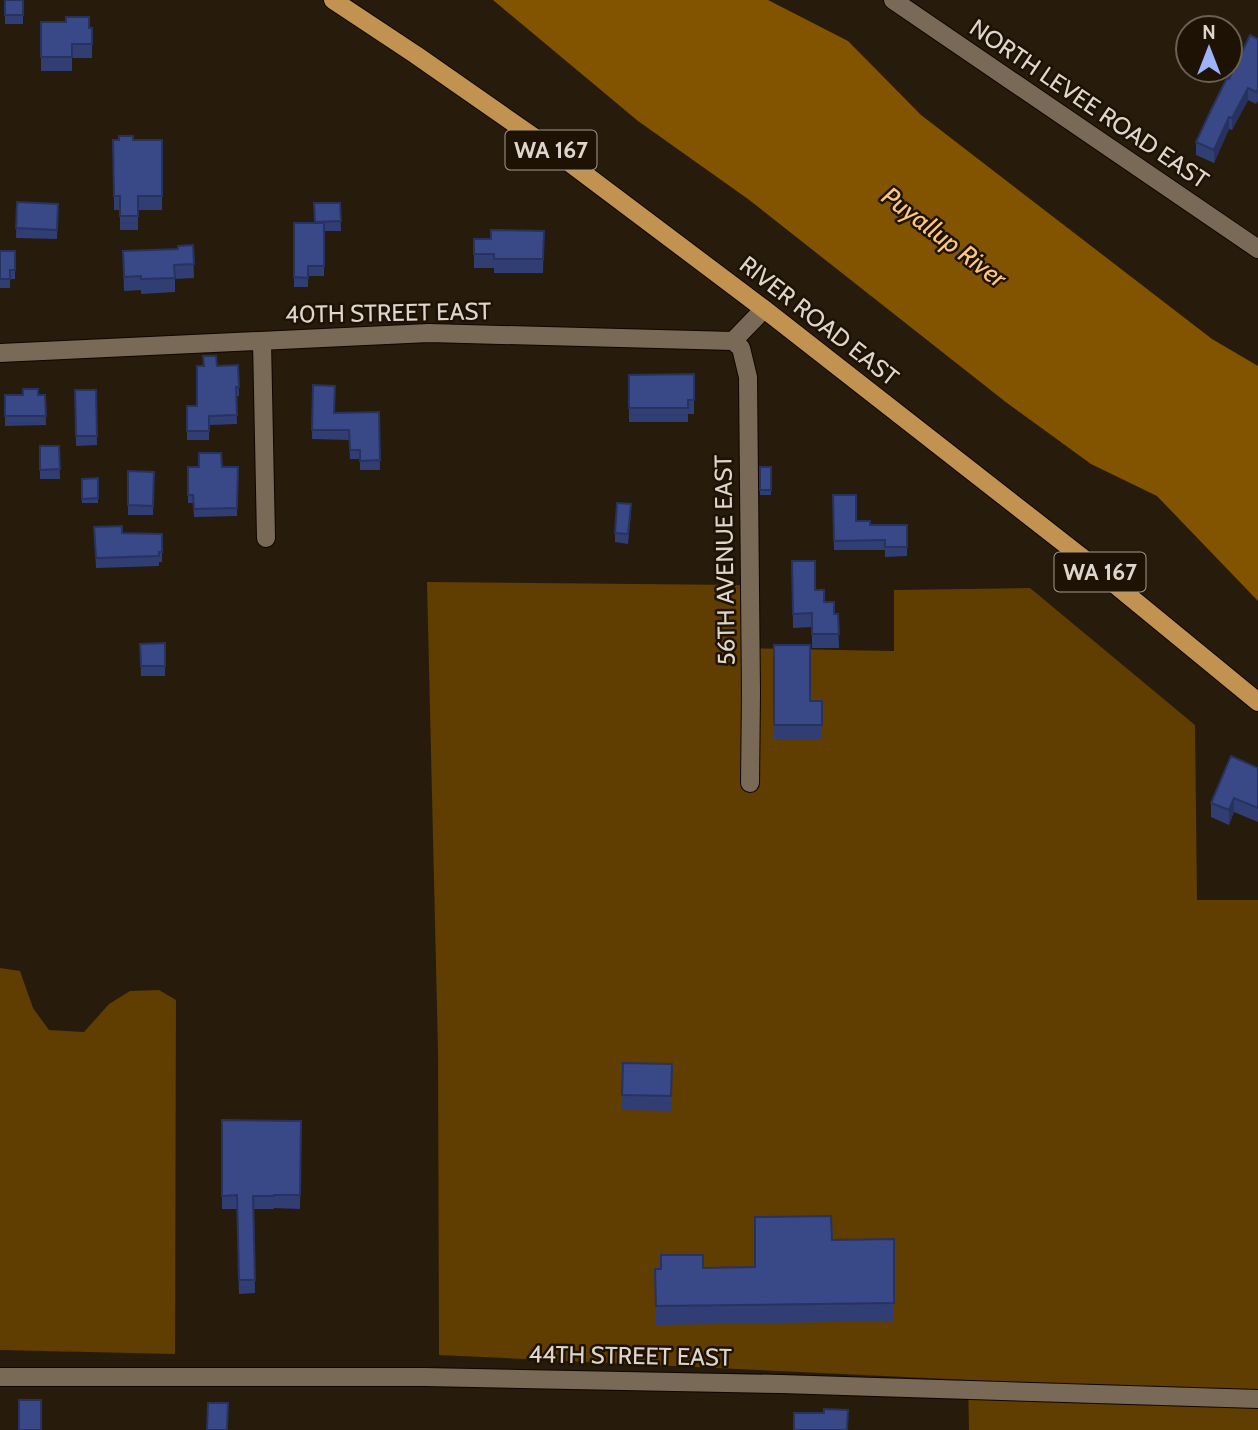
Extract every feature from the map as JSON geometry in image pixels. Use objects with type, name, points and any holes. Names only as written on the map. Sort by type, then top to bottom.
[{"type":"main road","name":"RIVER ROAD EAST","points":[[333,0],[558,155],[764,309],[1079,555],[1258,702]]},
{"type":"street","name":"NORTH LEVEE ROAD EAST","points":[[893,0],[1258,249]]},
{"type":"street","points":[[733,341],[764,309]]},
{"type":"street","name":"40TH STREET EAST","points":[[0,354],[429,333],[733,341]]},
{"type":"street","points":[[262,341],[266,538]]},
{"type":"street","name":"56TH AVENUE EAST","points":[[733,341],[741,348],[748,377],[750,783]]},
{"type":"street","name":"44TH STREET EAST","points":[[0,1377],[425,1377],[781,1384],[1258,1399]]},
{"type":"shaded area","points":[[427,582],[741,585],[741,648],[894,651],[894,590],[1030,588],[1195,725],[1197,900],[1258,900],[1258,1430],[969,1430],[968,1380],[439,1355],[438,1051]]},
{"type":"shaded area","points":[[0,968],[20,971],[33,1008],[49,1030],[84,1032],[109,1004],[130,991],[159,990],[176,1000],[175,1354],[0,1350]]},
{"type":"water","name":"Puyallup River","points":[[493,0],[768,0],[848,41],[921,115],[1212,339],[1258,366],[1258,601],[1157,496],[1091,464],[1007,403],[748,199],[638,121]]},
{"type":"building","points":[[5,0],[23,0],[23,15],[5,15]]},
{"type":"building","points":[[66,17],[89,17],[92,44],[72,44],[72,57],[41,57],[41,22],[66,22]]},
{"type":"building","points":[[1250,35],[1258,39],[1258,89],[1256,92],[1248,88],[1232,118],[1229,117],[1214,150],[1196,142],[1224,84],[1244,84],[1244,48]]},
{"type":"building","points":[[119,136],[133,136],[133,140],[162,140],[162,196],[138,196],[138,216],[120,216],[120,196],[114,196],[113,140],[119,140]]},
{"type":"building","points":[[17,202],[58,204],[57,230],[16,228]]},
{"type":"building","points":[[314,203],[340,203],[341,221],[315,222]]},
{"type":"building","points":[[294,223],[324,223],[324,266],[308,266],[308,278],[294,277]]},
{"type":"building","points":[[491,230],[544,231],[543,259],[494,259],[494,254],[474,254],[474,239],[491,239]]},
{"type":"building","points":[[193,245],[194,264],[174,265],[175,278],[124,277],[123,251],[178,249],[178,246]]},
{"type":"building","points":[[0,251],[15,251],[15,270],[10,270],[10,279],[0,279]]},
{"type":"building","points":[[203,356],[216,356],[217,366],[238,365],[237,415],[209,416],[209,431],[187,431],[187,406],[197,406],[197,366],[204,366]]},
{"type":"building","points":[[694,374],[694,400],[688,400],[688,408],[629,408],[629,375]]},
{"type":"building","points":[[313,385],[335,386],[334,413],[379,412],[380,460],[360,461],[360,450],[350,450],[349,430],[312,430]]},
{"type":"building","points":[[23,389],[38,389],[38,395],[45,395],[46,416],[5,416],[5,395],[23,395]]},
{"type":"building","points":[[75,390],[96,390],[97,436],[76,436]]},
{"type":"building","points":[[40,446],[59,446],[60,469],[40,470]]},
{"type":"building","points":[[199,453],[221,453],[222,467],[238,467],[237,508],[194,509],[193,495],[188,495],[188,467],[199,467]]},
{"type":"building","points":[[760,467],[771,467],[771,490],[760,490]]},
{"type":"building","points":[[128,471],[154,472],[153,506],[128,505]]},
{"type":"building","points":[[98,478],[98,498],[82,499],[82,479]]},
{"type":"building","points":[[833,495],[856,495],[856,521],[870,521],[870,525],[907,525],[907,547],[885,547],[885,540],[834,541]]},
{"type":"building","points":[[617,503],[631,504],[628,534],[615,533]]},
{"type":"building","points":[[122,526],[122,533],[162,534],[162,552],[159,552],[159,556],[96,558],[94,527]]},
{"type":"building","points":[[792,561],[815,561],[815,590],[824,590],[824,602],[834,602],[839,634],[812,634],[812,613],[793,614]]},
{"type":"building","points":[[165,643],[165,666],[141,666],[140,644]]},
{"type":"building","points":[[774,645],[810,645],[810,701],[822,701],[822,725],[774,725]]},
{"type":"building","points":[[1231,756],[1258,768],[1258,808],[1234,798],[1229,810],[1211,803]]},
{"type":"building","points":[[623,1063],[672,1064],[671,1096],[622,1095]]},
{"type":"building","points":[[222,1120],[301,1121],[300,1195],[253,1196],[255,1280],[239,1280],[237,1195],[222,1196]]},
{"type":"building","points":[[831,1216],[832,1240],[894,1239],[894,1303],[656,1306],[655,1269],[661,1269],[661,1255],[703,1255],[703,1268],[755,1267],[755,1217]]},
{"type":"building","points":[[19,1400],[41,1400],[41,1430],[19,1430]]},
{"type":"building","points":[[208,1403],[228,1403],[227,1430],[207,1430]]},
{"type":"building","points":[[824,1409],[848,1410],[847,1430],[794,1430],[794,1413],[824,1413]]}]
